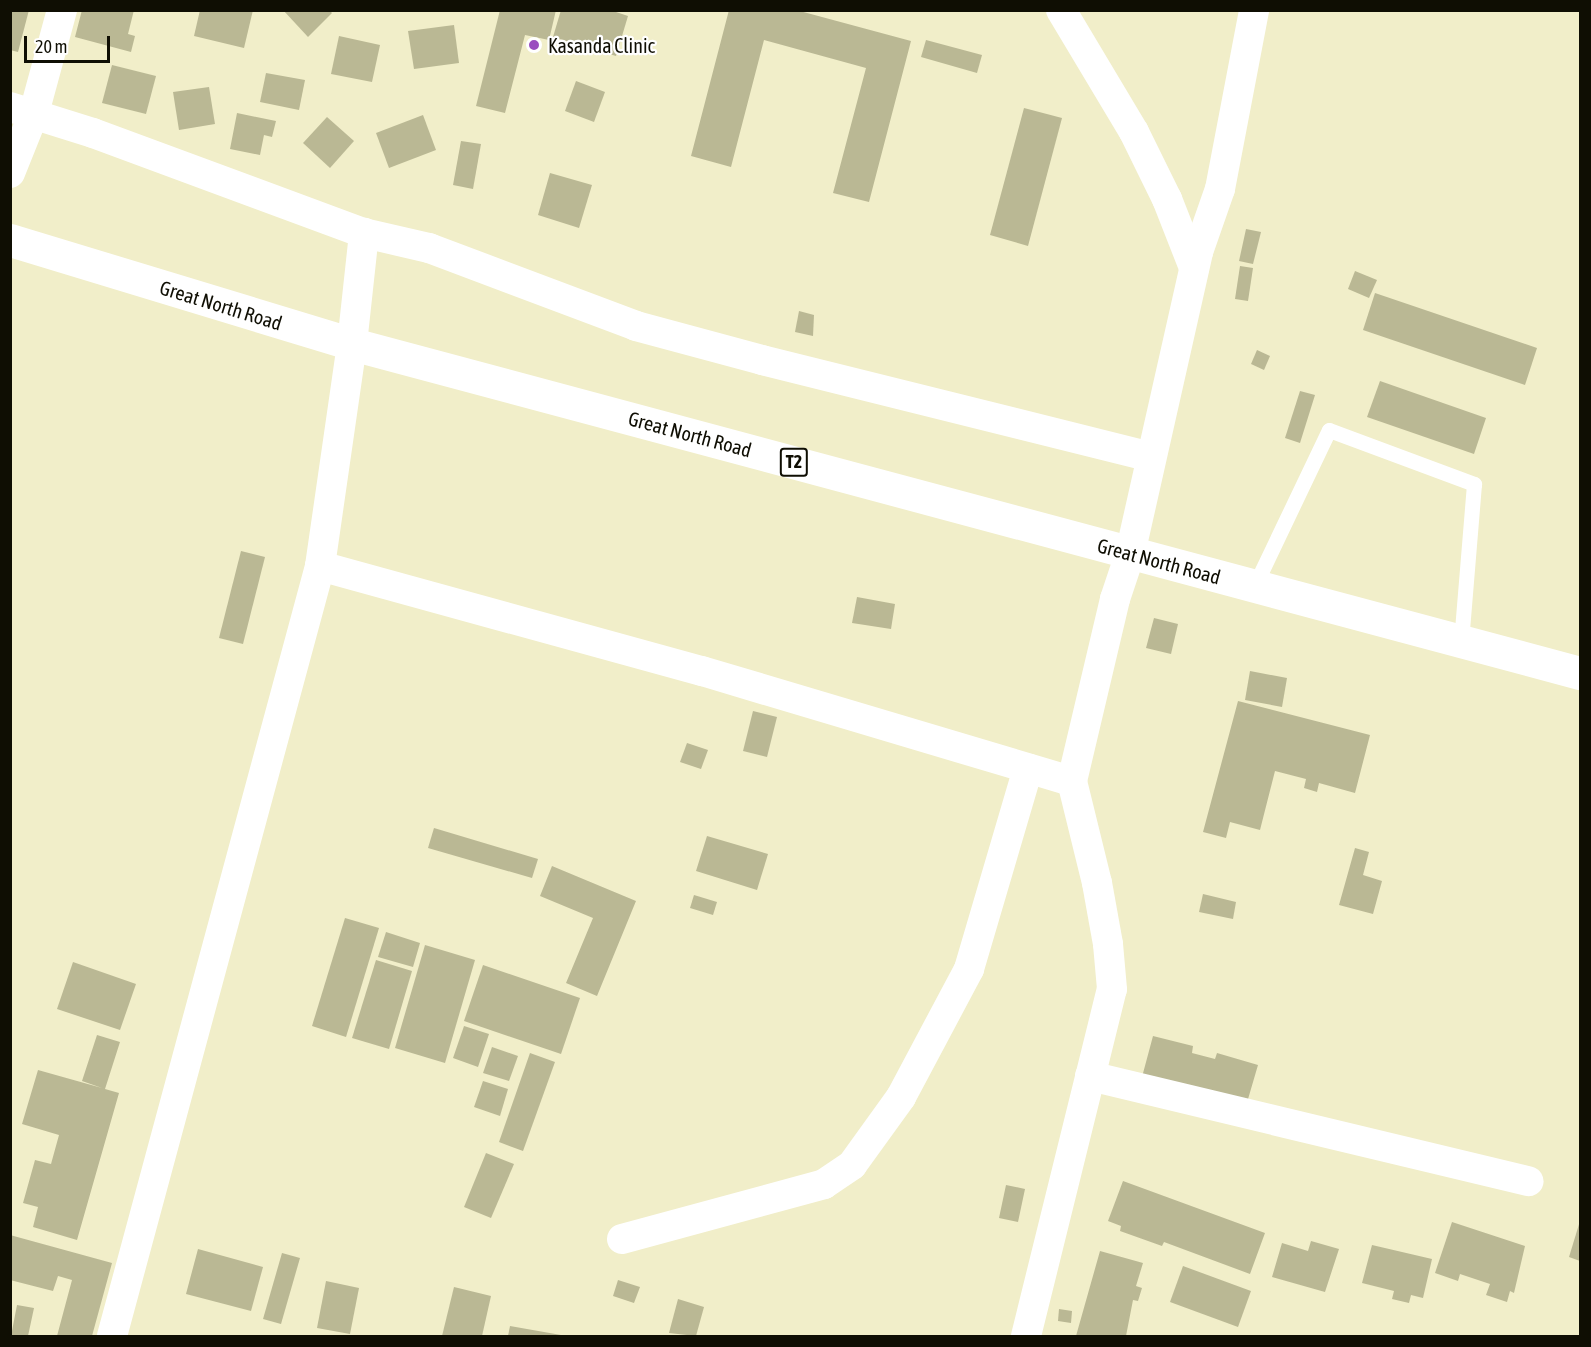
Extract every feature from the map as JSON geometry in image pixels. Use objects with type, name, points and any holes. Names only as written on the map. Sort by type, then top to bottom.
[{"type":"highway","name":"Great North Road","points":[[10,240],[352,344],[1581,673]]},
{"type":"street","points":[[10,173],[22,110],[62,10]]},
{"type":"street","points":[[1060,10],[1134,132],[1167,199],[1194,268]]},
{"type":"street","points":[[1026,1336],[1112,989],[1108,945],[1097,883],[1072,780],[1115,599],[1130,554],[1194,268],[1220,189],[1254,10]]},
{"type":"street","points":[[22,110],[364,233],[429,248],[636,326],[762,360],[1150,457]]},
{"type":"street","points":[[112,1336],[320,566],[352,344],[364,233]]},
{"type":"street","points":[[320,566],[702,671],[1072,780]]},
{"type":"street","points":[[622,1239],[824,1184],[852,1165],[901,1097],[969,969],[1028,768]]},
{"type":"street","points":[[1090,1076],[1529,1181]]},
{"type":"lane","points":[[1254,587],[1329,430],[1474,484],[1461,641]]},
{"type":"building","points":[[10,10],[29,10],[18,52],[10,50]]},
{"type":"building","points":[[82,10],[134,10],[128,34],[135,36],[131,52],[75,37]]},
{"type":"building","points":[[200,10],[253,10],[244,48],[194,36]]},
{"type":"building","points":[[283,10],[329,10],[332,13],[308,37]]},
{"type":"building","points":[[500,10],[556,10],[549,40],[525,35],[505,113],[476,106]]},
{"type":"building","points":[[561,10],[610,10],[628,16],[616,56],[553,37]]},
{"type":"building","points":[[729,10],[796,10],[911,41],[869,202],[833,193],[866,68],[764,40],[731,167],[691,156]]},
{"type":"building","points":[[454,25],[459,63],[414,69],[408,31]]},
{"type":"building","points":[[339,36],[380,45],[372,82],[331,74]]},
{"type":"building","points":[[926,40],[982,55],[977,73],[921,57]]},
{"type":"building","points":[[112,65],[156,76],[146,114],[102,103]]},
{"type":"building","points":[[266,73],[305,80],[299,110],[260,102]]},
{"type":"building","points":[[576,81],[605,92],[594,122],[565,111]]},
{"type":"building","points":[[209,87],[215,124],[179,130],[173,92]]},
{"type":"building","points":[[1024,108],[1062,118],[1028,246],[990,235]]},
{"type":"building","points":[[237,113],[276,121],[272,137],[264,135],[260,155],[230,149]]},
{"type":"building","points":[[423,115],[436,150],[389,168],[376,133]]},
{"type":"building","points":[[327,117],[354,141],[330,168],[303,143]]},
{"type":"building","points":[[461,141],[481,144],[473,189],[453,185]]},
{"type":"building","points":[[550,173],[592,185],[579,228],[538,215]]},
{"type":"building","points":[[1246,229],[1261,232],[1253,264],[1239,261]]},
{"type":"building","points":[[1240,266],[1253,268],[1248,301],[1235,299]]},
{"type":"building","points":[[1355,271],[1377,280],[1369,298],[1348,289]]},
{"type":"building","points":[[1375,293],[1537,348],[1525,385],[1363,330]]},
{"type":"building","points":[[799,311],[814,315],[813,336],[795,332]]},
{"type":"building","points":[[1257,350],[1270,356],[1264,370],[1251,364]]},
{"type":"building","points":[[1380,381],[1486,418],[1474,454],[1367,417]]},
{"type":"building","points":[[1300,391],[1315,395],[1300,443],[1285,438]]},
{"type":"building","points":[[241,551],[265,557],[243,644],[219,638]]},
{"type":"building","points":[[857,597],[895,604],[891,629],[852,623]]},
{"type":"building","points":[[1154,618],[1178,624],[1171,654],[1146,648]]},
{"type":"building","points":[[1250,671],[1287,678],[1282,707],[1245,700]]},
{"type":"building","points":[[1238,701],[1370,735],[1355,793],[1319,783],[1317,792],[1304,788],[1306,779],[1275,771],[1260,830],[1230,822],[1226,838],[1203,832]]},
{"type":"building","points":[[753,711],[777,717],[767,757],[743,751]]},
{"type":"building","points":[[687,743],[708,750],[701,769],[680,762]]},
{"type":"building","points":[[434,828],[538,859],[532,878],[428,848]]},
{"type":"building","points":[[707,836],[768,854],[757,890],[696,871]]},
{"type":"building","points":[[1355,848],[1369,852],[1363,875],[1382,881],[1373,914],[1339,905]]},
{"type":"building","points":[[552,866],[636,901],[597,996],[566,983],[593,918],[540,896]]},
{"type":"building","points":[[1203,894],[1236,902],[1233,919],[1199,912]]},
{"type":"building","points":[[694,895],[717,902],[713,915],[690,908]]},
{"type":"building","points":[[345,918],[379,928],[346,1037],[312,1026]]},
{"type":"building","points":[[386,932],[420,943],[413,967],[378,957]]},
{"type":"building","points":[[425,945],[475,960],[445,1063],[395,1048]]},
{"type":"building","points":[[376,960],[412,971],[389,1049],[352,1038]]},
{"type":"building","points":[[73,962],[136,984],[120,1030],[57,1009]]},
{"type":"building","points":[[483,965],[580,998],[561,1054],[464,1021]]},
{"type":"building","points":[[464,1026],[489,1034],[478,1067],[453,1058]]},
{"type":"building","points":[[97,1035],[120,1042],[105,1089],[119,1093],[77,1240],[33,1227],[38,1207],[23,1203],[35,1160],[51,1164],[59,1135],[22,1124],[38,1070],[102,1088],[82,1081]]},
{"type":"building","points":[[1153,1036],[1193,1046],[1192,1053],[1215,1059],[1217,1053],[1258,1065],[1246,1106],[1142,1077]]},
{"type":"building","points":[[492,1047],[518,1056],[509,1081],[483,1073]]},
{"type":"building","points":[[530,1053],[555,1062],[523,1151],[499,1142]]},
{"type":"building","points":[[483,1081],[508,1089],[500,1116],[474,1107]]},
{"type":"building","points":[[486,1153],[514,1164],[491,1218],[464,1207]]},
{"type":"building","points":[[1123,1181],[1265,1233],[1250,1274],[1164,1242],[1162,1246],[1120,1231],[1121,1226],[1108,1221]]},
{"type":"building","points":[[1006,1185],[1025,1189],[1018,1222],[999,1218]]},
{"type":"building","points":[[1580,1221],[1580,1261],[1569,1257]]},
{"type":"building","points":[[1452,1222],[1525,1246],[1514,1293],[1510,1291],[1507,1302],[1486,1295],[1490,1284],[1460,1274],[1458,1281],[1435,1273]]},
{"type":"building","points":[[10,1235],[112,1263],[92,1336],[57,1336],[72,1280],[58,1276],[53,1291],[10,1280]]},
{"type":"building","points":[[1311,1241],[1339,1249],[1325,1292],[1272,1277],[1282,1243],[1308,1251]]},
{"type":"building","points":[[1372,1245],[1432,1259],[1423,1298],[1411,1295],[1409,1303],[1392,1299],[1394,1291],[1362,1283]]},
{"type":"building","points":[[198,1249],[263,1267],[251,1311],[186,1294]]},
{"type":"building","points":[[1100,1251],[1143,1263],[1136,1286],[1142,1288],[1138,1301],[1133,1300],[1126,1336],[1076,1336]]},
{"type":"building","points":[[282,1253],[300,1258],[281,1324],[263,1319]]},
{"type":"building","points":[[1183,1266],[1251,1291],[1238,1327],[1170,1302]]},
{"type":"building","points":[[618,1280],[640,1287],[634,1303],[613,1296]]},
{"type":"building","points":[[326,1281],[359,1288],[350,1334],[317,1328]]},
{"type":"building","points":[[454,1287],[491,1296],[482,1336],[442,1336]]},
{"type":"building","points":[[678,1299],[704,1307],[696,1336],[669,1333]]},
{"type":"building","points":[[17,1305],[34,1308],[28,1336],[11,1336]]},
{"type":"building","points":[[1059,1309],[1072,1311],[1071,1323],[1058,1321]]},
{"type":"building","points":[[510,1326],[561,1335],[561,1336],[508,1336]]},
{"type":"place","name":"Kasanda Clinic","points":[[534,45]]}]
